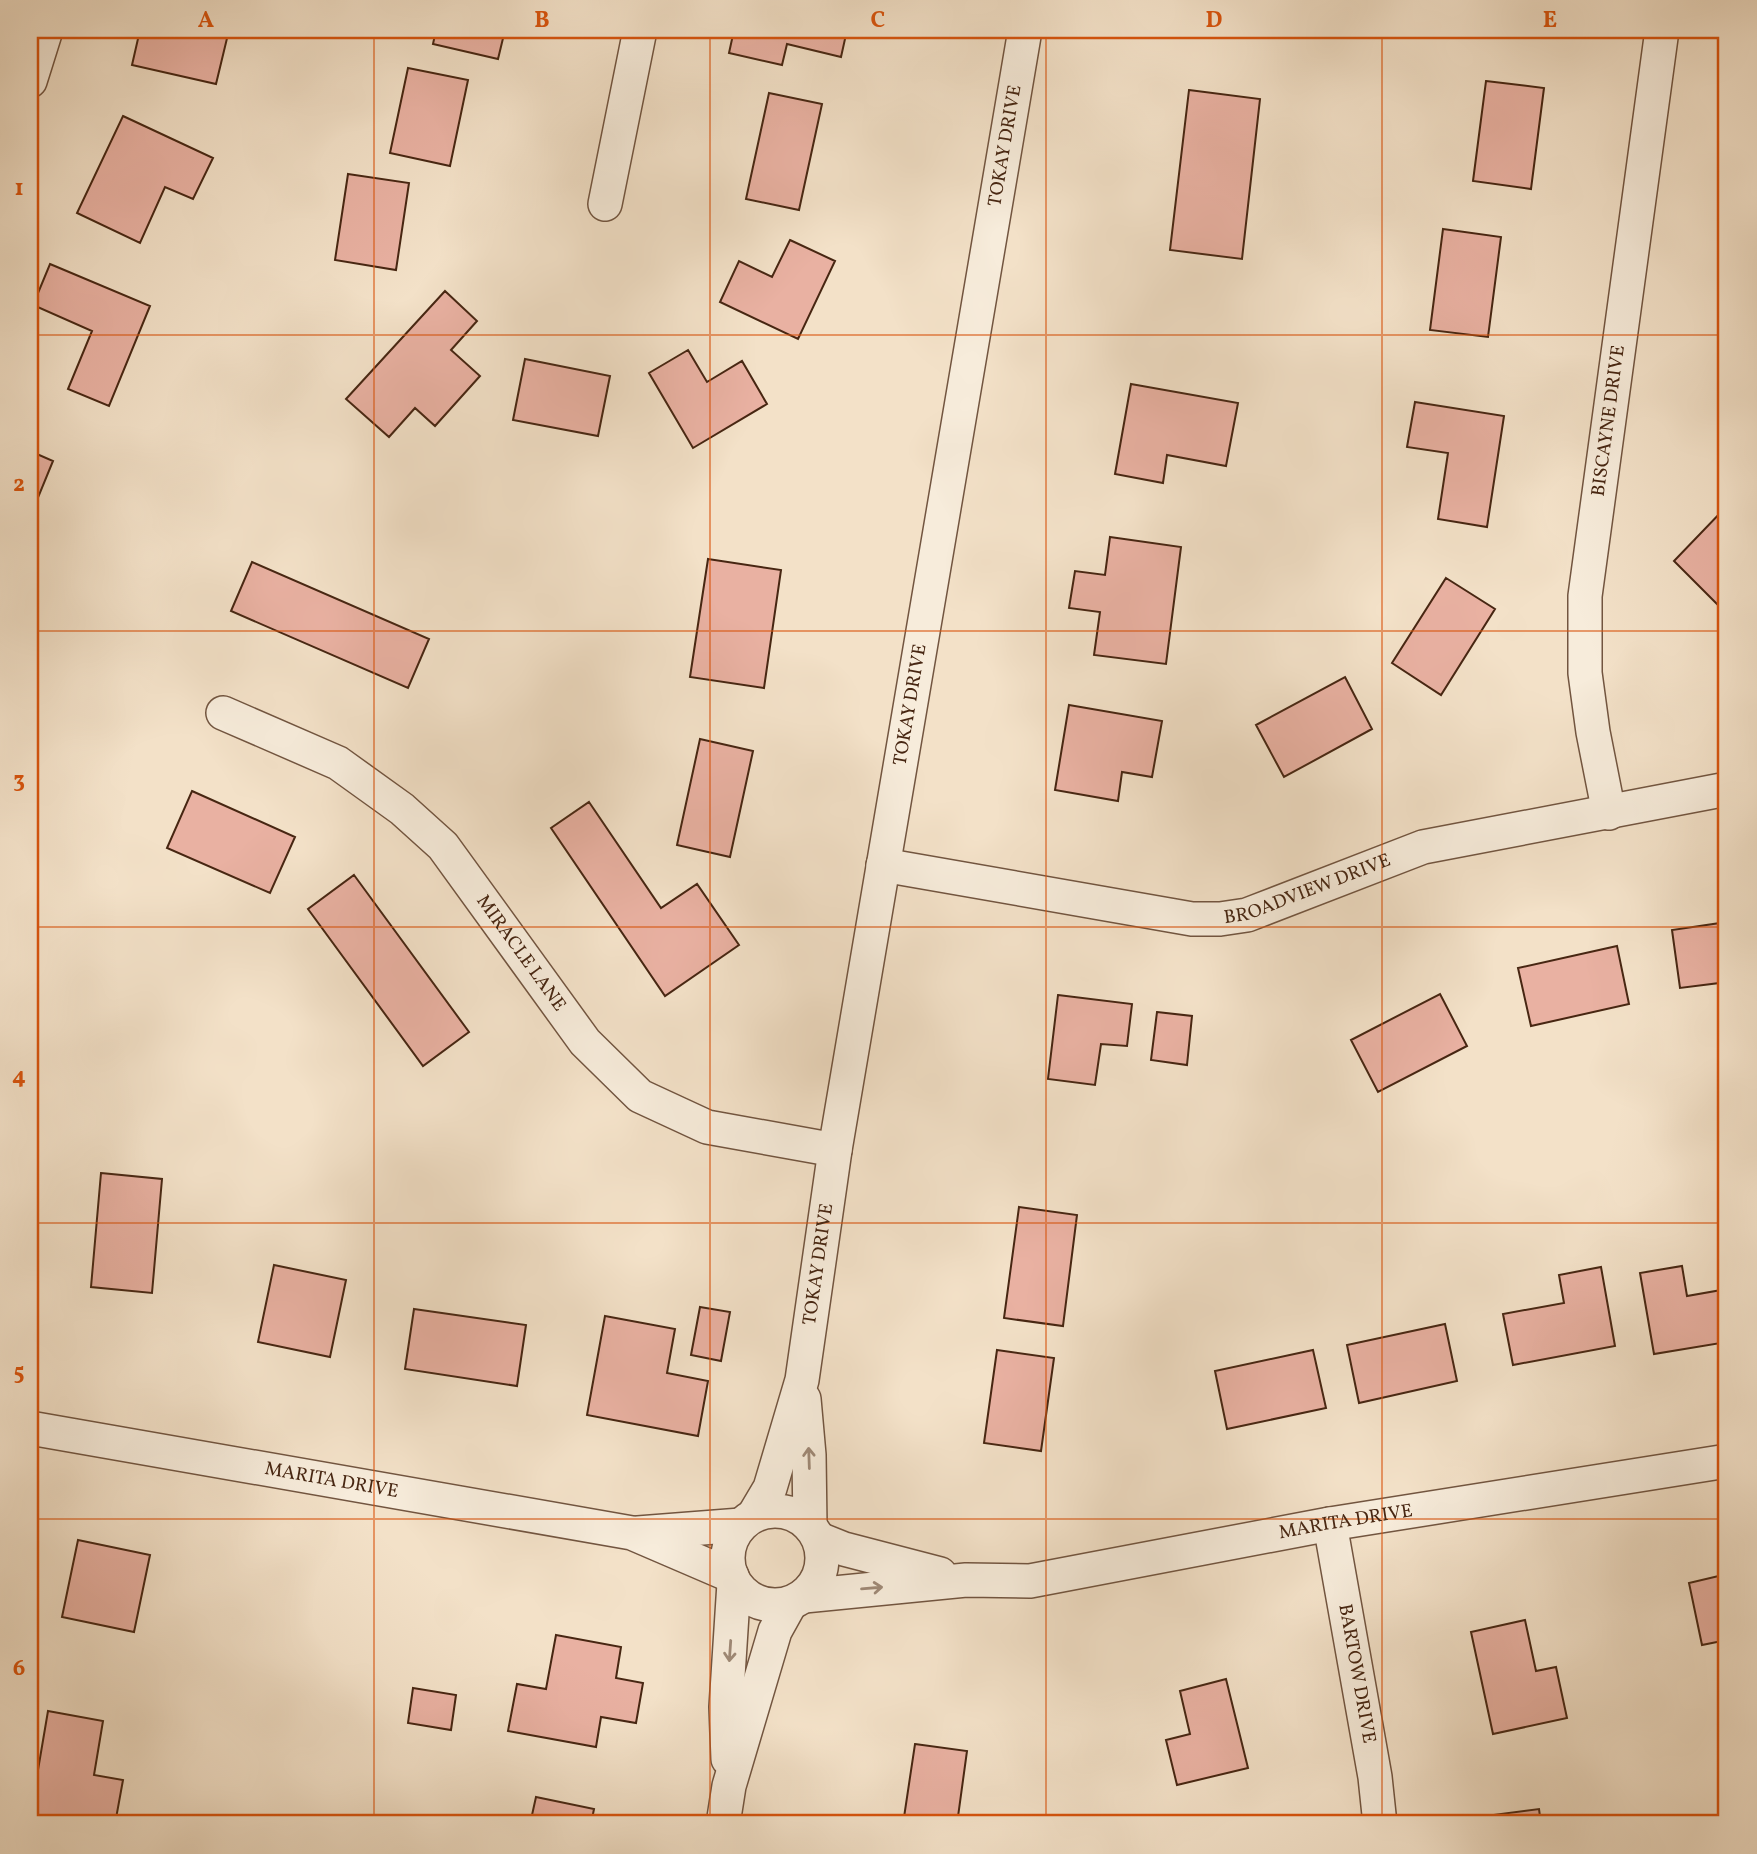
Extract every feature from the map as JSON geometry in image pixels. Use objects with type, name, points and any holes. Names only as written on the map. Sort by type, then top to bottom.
[{"type":"street","points":[[30,81],[46,30]]},
{"type":"street","points":[[605,204],[640,30]]},
{"type":"street","name":"TOKAY DRIVE","points":[[748,1520],[770,1488],[802,1380],[835,1150],[1025,30]]},
{"type":"street","name":"BISCAYNE DRIVE","points":[[1609,813],[1585,673],[1585,596],[1662,30]]},
{"type":"street","name":"MIRACLE LANE","points":[[223,713],[338,763],[402,809],[443,846],[585,1042],[640,1096],[707,1127],[835,1150]]},
{"type":"street","name":"BROADVIEW DRIVE","points":[[883,865],[1192,919],[1220,919],[1247,915],[1423,847],[1727,789]]},
{"type":"street","name":"TOKAY DRIVE","points":[[802,1380],[814,1533]]},
{"type":"street","name":"MARITA DRIVE","points":[[30,1428],[632,1533],[733,1579]]},
{"type":"street","name":"MARITA DRIVE","points":[[797,1600],[966,1580],[1030,1581],[1330,1524],[1727,1461]]},
{"type":"street","points":[[723,1824],[729,1786],[775,1631],[797,1600],[815,1584],[821,1569],[822,1554],[814,1533],[798,1517],[784,1512],[768,1511],[748,1520],[732,1537],[728,1552],[733,1579],[726,1707],[729,1786]]},
{"type":"street","name":"MARITA DRIVE","points":[[632,1533],[748,1520]]},
{"type":"street","name":"BARTOW DRIVE","points":[[1330,1524],[1375,1777],[1380,1824]]},
{"type":"street","name":"MARITA DRIVE","points":[[814,1533],[844,1549],[966,1580]]},
{"type":"street","points":[[733,1579],[745,1595],[758,1603],[774,1606],[797,1600]]},
{"type":"building","points":[[140,30],[229,30],[216,84],[132,65]]},
{"type":"building","points":[[436,30],[505,30],[498,59],[433,44]]},
{"type":"building","points":[[734,30],[847,30],[841,57],[787,44],[782,65],[729,53]]},
{"type":"building","points":[[408,68],[468,80],[450,166],[390,153]]},
{"type":"building","points":[[1486,81],[1544,88],[1531,189],[1473,181]]},
{"type":"building","points":[[1189,90],[1260,99],[1242,259],[1170,250]]},
{"type":"building","points":[[769,93],[822,104],[799,210],[746,199]]},
{"type":"building","points":[[123,116],[213,158],[193,199],[165,187],[140,243],[77,213]]},
{"type":"building","points":[[348,174],[409,183],[396,270],[335,260]]},
{"type":"building","points":[[1443,229],[1501,237],[1488,337],[1430,330]]},
{"type":"building","points":[[790,240],[835,261],[798,339],[720,302],[739,261],[772,277]]},
{"type":"building","points":[[50,264],[150,306],[109,406],[68,389],[92,331],[33,305]]},
{"type":"building","points":[[445,291],[477,321],[451,350],[480,376],[435,426],[415,408],[389,437],[346,399]]},
{"type":"building","points":[[688,350],[707,382],[742,361],[767,404],[693,448],[649,373]]},
{"type":"building","points":[[525,359],[610,376],[598,436],[513,420]]},
{"type":"building","points":[[1131,384],[1238,403],[1226,466],[1167,455],[1163,483],[1115,474]]},
{"type":"building","points":[[1415,402],[1504,416],[1487,527],[1438,519],[1448,453],[1407,447]]},
{"type":"building","points":[[30,451],[53,461],[30,517]]},
{"type":"building","points":[[1724,509],[1727,513],[1727,614],[1674,561]]},
{"type":"building","points":[[1110,537],[1181,547],[1166,664],[1094,655],[1100,612],[1069,608],[1075,571],[1105,575]]},
{"type":"building","points":[[708,559],[781,570],[764,688],[690,677]]},
{"type":"building","points":[[252,562],[429,639],[408,688],[231,611]]},
{"type":"building","points":[[1446,578],[1495,609],[1441,695],[1392,663]]},
{"type":"building","points":[[1345,677],[1372,729],[1284,777],[1256,725]]},
{"type":"building","points":[[1069,705],[1162,721],[1152,777],[1122,772],[1118,801],[1055,790]]},
{"type":"building","points":[[700,739],[753,751],[730,857],[677,845]]},
{"type":"building","points":[[192,791],[295,837],[270,893],[167,848]]},
{"type":"building","points":[[589,802],[661,908],[697,884],[739,945],[665,996],[551,828]]},
{"type":"building","points":[[354,875],[469,1032],[423,1066],[308,909]]},
{"type":"building","points":[[1727,922],[1727,982],[1680,988],[1672,930]]},
{"type":"building","points":[[1617,946],[1629,1004],[1531,1026],[1518,968]]},
{"type":"building","points":[[1440,994],[1467,1046],[1378,1092],[1351,1040]]},
{"type":"building","points":[[1058,995],[1132,1004],[1127,1046],[1101,1044],[1095,1085],[1048,1079]]},
{"type":"building","points":[[1157,1012],[1192,1016],[1187,1065],[1151,1060]]},
{"type":"building","points":[[101,1173],[162,1179],[152,1293],[91,1287]]},
{"type":"building","points":[[1019,1207],[1077,1215],[1063,1326],[1004,1318]]},
{"type":"building","points":[[274,1265],[346,1280],[330,1357],[258,1342]]},
{"type":"building","points":[[1682,1266],[1687,1296],[1727,1289],[1727,1342],[1654,1354],[1640,1273]]},
{"type":"building","points":[[1601,1267],[1615,1346],[1513,1365],[1503,1314],[1564,1303],[1559,1275]]},
{"type":"building","points":[[700,1307],[730,1312],[721,1361],[691,1355]]},
{"type":"building","points":[[414,1309],[526,1325],[517,1386],[405,1369]]},
{"type":"building","points":[[605,1316],[675,1329],[667,1373],[708,1381],[698,1436],[587,1415]]},
{"type":"building","points":[[1445,1324],[1457,1381],[1359,1403],[1347,1345]]},
{"type":"building","points":[[997,1350],[1054,1358],[1041,1451],[984,1443]]},
{"type":"building","points":[[1313,1350],[1326,1408],[1227,1429],[1215,1371]]},
{"type":"building","points":[[78,1540],[150,1555],[134,1632],[62,1617]]},
{"type":"building","points":[[1727,1574],[1727,1640],[1702,1645],[1689,1583]]},
{"type":"building","points":[[1525,1620],[1536,1671],[1556,1667],[1567,1718],[1493,1734],[1471,1632]]},
{"type":"building","points":[[556,1635],[621,1647],[616,1678],[643,1683],[636,1723],[601,1717],[596,1747],[508,1731],[517,1684],[546,1689]]},
{"type":"building","points":[[1226,1679],[1248,1768],[1177,1785],[1166,1740],[1190,1734],[1180,1691]]},
{"type":"building","points":[[413,1688],[456,1695],[451,1730],[408,1723]]},
{"type":"building","points":[[48,1711],[103,1721],[94,1775],[123,1780],[115,1824],[68,1824],[30,1817]]},
{"type":"building","points":[[915,1744],[967,1751],[957,1824],[903,1824]]},
{"type":"building","points":[[536,1797],[594,1809],[591,1824],[530,1824]]},
{"type":"building","points":[[1539,1809],[1541,1824],[1486,1824],[1485,1816]]},
{"type":"building","points":[[483,1817],[521,1824],[481,1824]]}]
